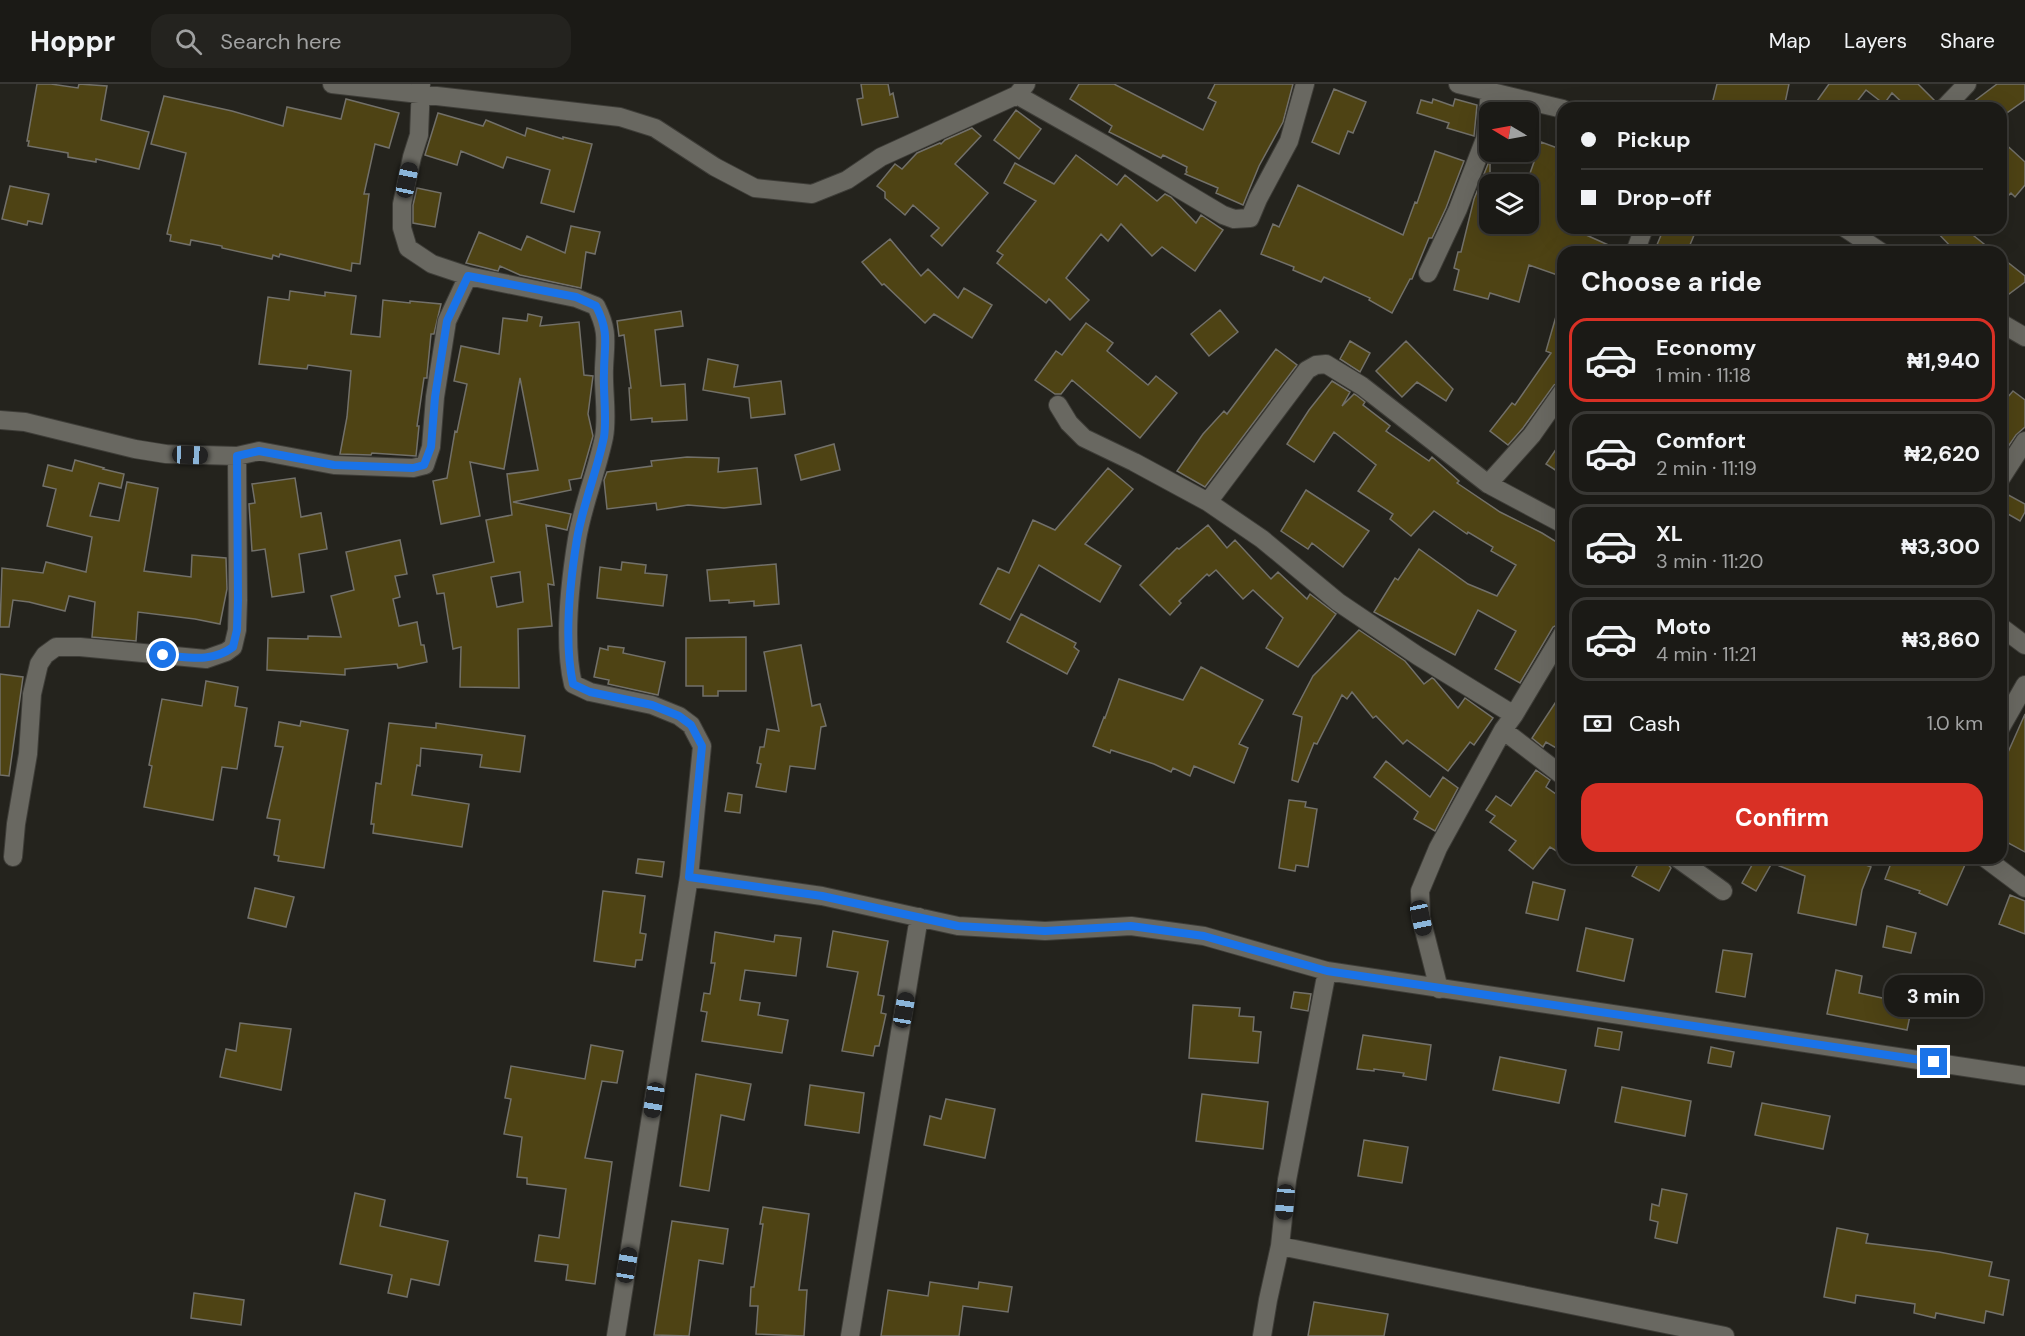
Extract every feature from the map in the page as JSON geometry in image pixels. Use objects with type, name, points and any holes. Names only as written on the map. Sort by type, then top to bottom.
[{"type":"street","points":[[332,84],[421,89],[620,117],[655,128],[715,167],[755,188],[812,194],[847,180],[881,157],[1022,90],[1102,143],[1223,216],[1242,220],[1250,218],[1289,141],[1305,84]]},
{"type":"street","points":[[1458,84],[1557,109]]},
{"type":"street","points":[[1950,102],[1967,84]]},
{"type":"street","points":[[421,89],[419,135],[402,204],[402,228],[408,248],[432,264],[468,276],[576,297],[596,306],[604,322],[606,346],[604,435],[577,538],[569,611],[569,664],[573,684],[590,692],[652,705],[679,716],[691,725],[702,746],[689,877],[616,1336]]},
{"type":"street","points":[[1428,273],[1458,209],[1485,139],[1490,92]]},
{"type":"street","points":[[1854,234],[1872,246]]},
{"type":"street","points":[[0,420],[25,422],[135,449],[166,454],[237,456],[259,451],[334,465],[413,468],[424,465],[431,447],[435,397],[447,321],[468,276]]},
{"type":"street","points":[[2007,326],[2025,337]]},
{"type":"street","points":[[1208,502],[1307,370],[1316,365],[1326,364],[1362,386],[1488,484],[1557,521]]},
{"type":"street","points":[[1488,484],[1532,435],[1557,400]]},
{"type":"street","points":[[1058,405],[1069,423],[1084,438],[1208,502],[1262,539],[1338,602],[1418,656],[1514,715]]},
{"type":"street","points":[[2007,469],[2025,441]]},
{"type":"street","points":[[13,857],[28,754],[32,694],[39,664],[45,655],[56,647],[80,647],[206,659],[233,647],[237,630],[238,600],[237,456]]},
{"type":"street","points":[[2007,632],[2025,645]]},
{"type":"street","points":[[1439,988],[1421,918],[1420,891],[1438,848],[1503,730],[1557,643]]},
{"type":"street","points":[[2007,716],[2025,685]]},
{"type":"street","points":[[1503,730],[1557,771]]},
{"type":"street","points":[[1685,864],[1723,891]]},
{"type":"street","points":[[1993,864],[2025,888]]},
{"type":"street","points":[[689,877],[822,896],[958,926],[1045,931],[1131,926],[1204,936],[1327,971],[2025,1076]]},
{"type":"street","points":[[850,1336],[919,917]]},
{"type":"street","points":[[1262,1336],[1281,1246],[1287,1180],[1327,971]]},
{"type":"street","points":[[1281,1246],[1725,1336]]},
{"type":"building","points":[[37,84],[78,88],[79,84],[107,86],[101,120],[149,132],[139,169],[96,159],[96,162],[68,157],[68,153],[28,146]]},
{"type":"building","points":[[861,84],[888,84],[890,95],[893,93],[898,117],[862,125],[857,99],[863,98]]},
{"type":"building","points":[[1079,84],[1114,84],[1203,130],[1216,102],[1208,98],[1215,84],[1293,84],[1283,122],[1259,166],[1243,205],[1216,193],[1218,188],[1185,174],[1187,167],[1163,155],[1161,158],[1109,132],[1112,126],[1070,99]]},
{"type":"building","points":[[1717,84],[1789,84],[1785,102],[1712,102]]},
{"type":"building","points":[[1829,84],[1918,84],[1935,101],[1902,102],[1892,93],[1885,102],[1881,102],[1866,90],[1857,102],[1816,102]]},
{"type":"building","points":[[1997,84],[2025,84],[2025,100],[2007,113],[2007,102],[1973,102]]},
{"type":"building","points":[[1334,89],[1366,102],[1353,133],[1348,131],[1339,154],[1312,142]]},
{"type":"building","points":[[164,96],[232,111],[283,126],[287,107],[341,119],[346,99],[399,113],[389,148],[375,144],[364,194],[369,194],[360,264],[352,263],[351,271],[280,254],[279,257],[273,255],[272,259],[191,240],[190,245],[170,241],[171,235],[167,234],[186,153],[151,144]]},
{"type":"building","points":[[1433,99],[1453,106],[1455,99],[1477,105],[1474,136],[1447,128],[1449,123],[1417,113],[1421,100],[1432,103]]},
{"type":"building","points":[[1016,110],[1041,129],[1019,159],[994,140]]},
{"type":"building","points":[[438,113],[483,126],[486,120],[525,136],[527,128],[563,139],[563,137],[592,144],[574,212],[541,203],[550,170],[507,157],[503,168],[461,151],[457,165],[425,155]]},
{"type":"building","points":[[972,128],[981,136],[955,164],[988,193],[942,246],[931,236],[939,228],[913,205],[905,215],[885,198],[885,192],[877,186],[895,164],[902,169],[917,153]]},
{"type":"building","points":[[1541,142],[1557,148],[1557,234],[1584,234],[1611,246],[1557,246],[1557,275],[1529,265],[1519,302],[1490,293],[1488,299],[1454,290],[1459,270],[1454,268],[1458,252],[1461,252],[1479,186],[1479,234],[1539,234],[1539,174],[1530,174],[1534,162],[1539,162]]},
{"type":"building","points":[[2007,146],[2025,162],[2025,185],[2015,197],[2011,193],[2007,197]]},
{"type":"building","points":[[1435,151],[1464,161],[1432,238],[1429,238],[1412,279],[1392,313],[1369,300],[1370,298],[1324,277],[1321,282],[1293,270],[1294,267],[1261,254],[1273,224],[1279,227],[1298,185],[1403,235]]},
{"type":"building","points":[[1076,155],[1117,185],[1125,175],[1157,201],[1165,194],[1171,197],[1196,223],[1201,215],[1223,230],[1195,271],[1162,247],[1152,256],[1121,224],[1108,241],[1101,234],[1066,278],[1089,300],[1070,320],[1049,299],[1046,303],[997,263],[1003,255],[997,251],[1036,201],[1004,183],[1015,163],[1054,184]]},
{"type":"building","points":[[1489,162],[1490,174],[1484,174]]},
{"type":"building","points":[[10,186],[49,194],[42,224],[28,221],[27,225],[2,219]]},
{"type":"building","points":[[417,188],[441,193],[435,227],[413,223],[413,205]]},
{"type":"building","points":[[571,226],[600,232],[595,254],[586,252],[581,288],[520,275],[500,266],[498,271],[466,263],[479,232],[521,250],[527,236],[565,253]]},
{"type":"building","points":[[1662,234],[1694,234],[1690,246],[1656,246]]},
{"type":"building","points":[[1939,234],[1972,234],[1986,246],[1950,246]]},
{"type":"building","points":[[890,239],[921,276],[928,269],[958,298],[964,288],[992,305],[972,338],[934,314],[925,323],[884,284],[882,285],[862,262]]},
{"type":"building","points":[[2007,262],[2025,276],[2025,282],[2007,296]]},
{"type":"building","points":[[290,291],[325,296],[325,292],[356,296],[351,334],[380,337],[383,300],[441,304],[434,334],[431,334],[427,378],[424,378],[417,426],[419,426],[416,456],[372,453],[371,455],[340,454],[347,417],[351,371],[308,365],[307,369],[259,364],[268,297],[289,300]]},
{"type":"building","points":[[1220,310],[1238,332],[1209,356],[1191,334]]},
{"type":"building","points":[[681,311],[683,326],[655,330],[661,386],[685,384],[687,420],[652,422],[652,418],[631,420],[629,388],[631,388],[624,335],[619,336],[617,321]]},
{"type":"building","points":[[1557,313],[1557,383],[1508,445],[1490,431],[1512,403],[1515,405],[1551,353],[1546,351]]},
{"type":"building","points":[[528,314],[542,317],[540,326],[579,322],[584,375],[593,376],[588,414],[593,436],[581,478],[569,480],[571,490],[513,502],[571,514],[567,530],[546,525],[554,585],[548,584],[552,626],[518,629],[519,688],[460,687],[461,647],[453,649],[444,593],[437,594],[433,575],[494,562],[486,520],[512,515],[507,474],[538,470],[520,378],[504,469],[470,462],[480,516],[441,524],[433,481],[447,478],[455,431],[457,432],[467,384],[454,381],[461,346],[499,354],[503,318],[527,321]],"holes":[[[520,572],[523,602],[497,607],[491,577]]]},
{"type":"building","points":[[1086,323],[1113,343],[1107,351],[1148,385],[1156,376],[1177,393],[1140,438],[1072,380],[1061,394],[1055,394],[1035,380],[1056,351],[1062,355]]},
{"type":"building","points":[[1350,341],[1370,353],[1360,372],[1340,359]]},
{"type":"building","points":[[1406,341],[1453,389],[1446,401],[1417,382],[1402,397],[1376,371]]},
{"type":"building","points":[[1276,349],[1297,365],[1205,487],[1177,471],[1203,434],[1224,411],[1227,414]]},
{"type":"building","points":[[708,359],[738,365],[734,387],[781,381],[785,414],[751,418],[749,398],[703,390]]},
{"type":"building","points":[[1332,381],[1350,392],[1342,406],[1354,394],[1356,395],[1365,402],[1363,405],[1390,426],[1386,431],[1429,461],[1432,457],[1459,481],[1457,483],[1500,512],[1557,542],[1557,625],[1553,627],[1520,683],[1495,669],[1516,631],[1478,610],[1455,655],[1374,612],[1395,578],[1398,580],[1419,549],[1468,584],[1497,596],[1516,565],[1491,551],[1493,547],[1468,532],[1467,534],[1434,511],[1411,536],[1390,519],[1393,514],[1358,491],[1376,465],[1334,432],[1314,462],[1287,444],[1309,410]]},
{"type":"building","points":[[2013,391],[2025,400],[2025,427],[2007,448],[2007,398]]},
{"type":"building","points":[[834,444],[840,470],[801,480],[795,455]]},
{"type":"building","points":[[1557,448],[1557,471],[1546,464]]},
{"type":"building","points":[[687,457],[719,458],[718,472],[757,468],[761,504],[724,508],[688,505],[657,510],[656,503],[607,509],[604,480],[607,472],[652,466],[651,461]]},
{"type":"building","points":[[75,460],[124,474],[121,488],[99,483],[90,516],[119,521],[127,482],[158,488],[144,571],[191,577],[192,555],[226,558],[227,589],[220,624],[138,612],[136,641],[92,637],[95,602],[69,596],[65,611],[13,600],[9,627],[0,627],[2,568],[43,573],[46,562],[86,572],[92,537],[47,526],[56,489],[43,486],[48,465],[72,471]]},
{"type":"building","points":[[1108,468],[1133,489],[1085,544],[1121,566],[1100,602],[1039,565],[1010,620],[980,604],[998,568],[1009,573],[1033,520],[1055,530]]},
{"type":"building","points":[[295,478],[301,517],[321,513],[327,549],[299,554],[304,592],[272,597],[265,549],[252,551],[249,504],[255,503],[252,484]]},
{"type":"building","points":[[1306,490],[1369,531],[1343,567],[1312,543],[1308,549],[1281,531]]},
{"type":"building","points":[[2007,494],[2025,504],[2025,512],[2020,521],[2007,513]]},
{"type":"building","points":[[1208,525],[1227,548],[1235,540],[1271,579],[1278,572],[1307,599],[1310,594],[1336,614],[1298,667],[1266,648],[1283,618],[1253,590],[1243,599],[1216,570],[1209,576],[1207,574],[1179,601],[1181,603],[1170,615],[1140,585],[1177,548],[1179,549]]},
{"type":"building","points":[[400,540],[407,574],[395,576],[400,597],[393,599],[399,626],[417,622],[427,662],[398,668],[397,664],[345,669],[345,675],[267,670],[268,638],[341,637],[331,596],[354,590],[346,552]]},
{"type":"building","points":[[622,562],[646,565],[645,573],[667,575],[663,606],[597,598],[600,567],[621,570]]},
{"type":"building","points":[[776,564],[779,604],[754,606],[754,601],[729,603],[729,600],[710,601],[707,570]]},
{"type":"building","points":[[1021,614],[1076,643],[1074,647],[1079,651],[1067,674],[1007,642]]},
{"type":"building","points":[[1359,630],[1405,661],[1424,684],[1434,679],[1458,708],[1465,698],[1493,718],[1474,745],[1470,742],[1448,771],[1407,740],[1403,744],[1376,716],[1373,718],[1352,692],[1347,699],[1342,695],[1317,744],[1314,743],[1298,782],[1292,780],[1302,717],[1293,714],[1313,676]]},
{"type":"building","points":[[746,637],[746,691],[718,691],[718,696],[703,696],[703,686],[686,686],[686,638]]},
{"type":"building","points":[[801,645],[812,706],[820,704],[826,726],[821,727],[815,769],[790,766],[786,792],[756,787],[761,764],[757,763],[760,747],[764,747],[767,729],[779,731],[764,652]]},
{"type":"building","points":[[608,646],[624,648],[623,653],[665,662],[658,695],[608,684],[609,680],[594,677],[600,648],[608,650]]},
{"type":"building","points":[[1201,667],[1263,700],[1239,744],[1248,748],[1234,783],[1194,766],[1190,776],[1173,768],[1171,772],[1154,764],[1111,750],[1110,753],[1093,746],[1119,679],[1183,700]]},
{"type":"building","points":[[0,674],[23,677],[9,776],[0,775]]},
{"type":"building","points":[[206,681],[238,687],[235,706],[247,708],[237,769],[222,767],[213,820],[144,807],[152,766],[149,765],[162,699],[202,706]]},
{"type":"building","points":[[1557,700],[1557,748],[1546,742],[1543,747],[1532,738]]},
{"type":"building","points":[[2025,714],[2025,852],[2007,842],[2007,754]]},
{"type":"building","points":[[301,721],[348,730],[324,868],[278,861],[279,856],[274,855],[280,820],[267,818],[283,747],[275,746],[279,722],[300,726]]},
{"type":"building","points":[[389,723],[436,728],[436,723],[525,736],[520,772],[480,767],[482,755],[421,748],[420,766],[417,765],[412,795],[469,804],[462,847],[373,833],[374,824],[371,824],[376,783],[381,784]]},
{"type":"building","points":[[1386,761],[1430,797],[1443,777],[1458,788],[1435,831],[1414,819],[1418,812],[1374,777]]},
{"type":"building","points":[[1536,770],[1550,780],[1546,787],[1557,795],[1557,851],[1550,847],[1533,869],[1509,850],[1516,841],[1490,822],[1495,816],[1486,810],[1496,796],[1511,806]]},
{"type":"building","points":[[728,793],[742,795],[740,813],[725,811]]},
{"type":"building","points":[[1289,800],[1306,802],[1305,807],[1317,809],[1308,867],[1296,865],[1295,871],[1279,868]]},
{"type":"building","points":[[638,859],[664,862],[662,877],[636,873]]},
{"type":"building","points":[[1638,864],[1668,864],[1671,868],[1659,891],[1632,876]]},
{"type":"building","points":[[1753,864],[1771,864],[1756,891],[1742,883]]},
{"type":"building","points":[[1775,864],[1863,864],[1871,867],[1862,890],[1856,925],[1798,913],[1805,876]]},
{"type":"building","points":[[1891,864],[1965,864],[1947,905],[1919,893],[1920,891],[1885,879]]},
{"type":"building","points":[[1533,882],[1565,890],[1558,920],[1526,913]]},
{"type":"building","points":[[255,888],[294,897],[286,927],[248,918]]},
{"type":"building","points":[[603,891],[645,896],[640,933],[646,934],[642,960],[636,960],[635,967],[594,961]]},
{"type":"building","points":[[2010,895],[2025,901],[2025,934],[1999,924]]},
{"type":"building","points":[[1887,926],[1916,933],[1911,953],[1883,947]]},
{"type":"building","points":[[1586,928],[1633,939],[1624,981],[1577,971]]},
{"type":"building","points":[[833,931],[888,941],[878,995],[884,996],[881,1013],[886,1014],[879,1046],[875,1046],[873,1056],[842,1051],[858,972],[827,967]]},
{"type":"building","points":[[715,932],[774,942],[775,935],[801,938],[796,976],[745,970],[740,1000],[760,1003],[758,1015],[788,1020],[782,1053],[702,1041],[707,1012],[701,1011],[704,993],[710,994],[715,963],[711,963]]},
{"type":"building","points":[[1723,950],[1752,954],[1745,997],[1716,992]]},
{"type":"building","points":[[1836,970],[1862,976],[1859,993],[1887,999],[1891,982],[1916,987],[1907,1030],[1827,1014]]},
{"type":"building","points":[[1294,992],[1311,994],[1308,1011],[1291,1008]]},
{"type":"building","points":[[1193,1005],[1240,1008],[1239,1016],[1254,1017],[1253,1031],[1261,1032],[1258,1063],[1189,1058]]},
{"type":"building","points":[[240,1023],[291,1029],[281,1090],[220,1077],[226,1049],[236,1051]]},
{"type":"building","points":[[1598,1028],[1622,1032],[1619,1050],[1595,1046]]},
{"type":"building","points":[[1363,1035],[1431,1045],[1426,1080],[1403,1076],[1404,1073],[1357,1069]]},
{"type":"building","points":[[591,1045],[623,1051],[617,1083],[602,1081],[585,1158],[612,1162],[595,1284],[566,1280],[568,1265],[535,1261],[539,1235],[559,1238],[566,1189],[527,1184],[527,1178],[517,1177],[522,1137],[504,1134],[511,1099],[505,1098],[511,1066],[585,1079]]},
{"type":"building","points":[[1711,1047],[1734,1052],[1731,1067],[1708,1063]]},
{"type":"building","points":[[1500,1057],[1566,1070],[1559,1103],[1493,1090]]},
{"type":"building","points":[[696,1074],[751,1084],[744,1120],[721,1115],[709,1191],[680,1186]]},
{"type":"building","points":[[810,1085],[864,1093],[859,1133],[805,1125]]},
{"type":"building","points":[[1622,1087],[1691,1101],[1685,1136],[1615,1122]]},
{"type":"building","points":[[1202,1094],[1268,1102],[1263,1149],[1196,1141]]},
{"type":"building","points":[[946,1099],[995,1109],[985,1158],[924,1145],[930,1116],[941,1119]]},
{"type":"building","points":[[1762,1103],[1830,1116],[1823,1149],[1755,1135]]},
{"type":"building","points":[[1364,1140],[1408,1147],[1402,1183],[1358,1176]]},
{"type":"building","points":[[1662,1189],[1687,1194],[1677,1243],[1655,1238],[1658,1222],[1650,1220],[1652,1204],[1659,1206]]},
{"type":"building","points":[[355,1193],[385,1200],[380,1226],[448,1241],[439,1285],[411,1279],[407,1297],[388,1293],[392,1275],[340,1264]]},
{"type":"building","points":[[763,1207],[809,1214],[799,1290],[807,1290],[804,1336],[756,1334],[758,1306],[750,1306],[751,1287],[754,1287],[763,1224],[760,1224]]},
{"type":"building","points":[[672,1221],[728,1229],[723,1264],[699,1260],[689,1336],[654,1335]]},
{"type":"building","points":[[1837,1228],[1868,1234],[1866,1243],[1939,1252],[1992,1262],[1989,1276],[2009,1280],[2003,1315],[1986,1311],[1984,1323],[1936,1313],[1935,1318],[1914,1313],[1915,1304],[1856,1295],[1855,1303],[1824,1297]]},
{"type":"building","points":[[930,1282],[978,1289],[979,1282],[1012,1287],[1008,1312],[963,1306],[959,1336],[881,1336],[888,1290],[928,1296]]},
{"type":"building","points":[[194,1293],[244,1300],[241,1325],[191,1318]]},
{"type":"building","points":[[1314,1302],[1388,1314],[1384,1336],[1308,1336]]},
{"type":"route","points":[[163,655],[206,659],[233,647],[237,630],[238,600],[237,456],[259,451],[334,465],[413,468],[424,465],[431,447],[435,397],[447,321],[468,276],[576,297],[596,306],[604,322],[606,346],[604,435],[577,538],[569,611],[569,664],[573,684],[590,692],[652,705],[679,716],[691,725],[702,746],[689,877],[822,896],[958,926],[1045,931],[1131,926],[1204,936],[1327,971],[1934,1062]]}]
